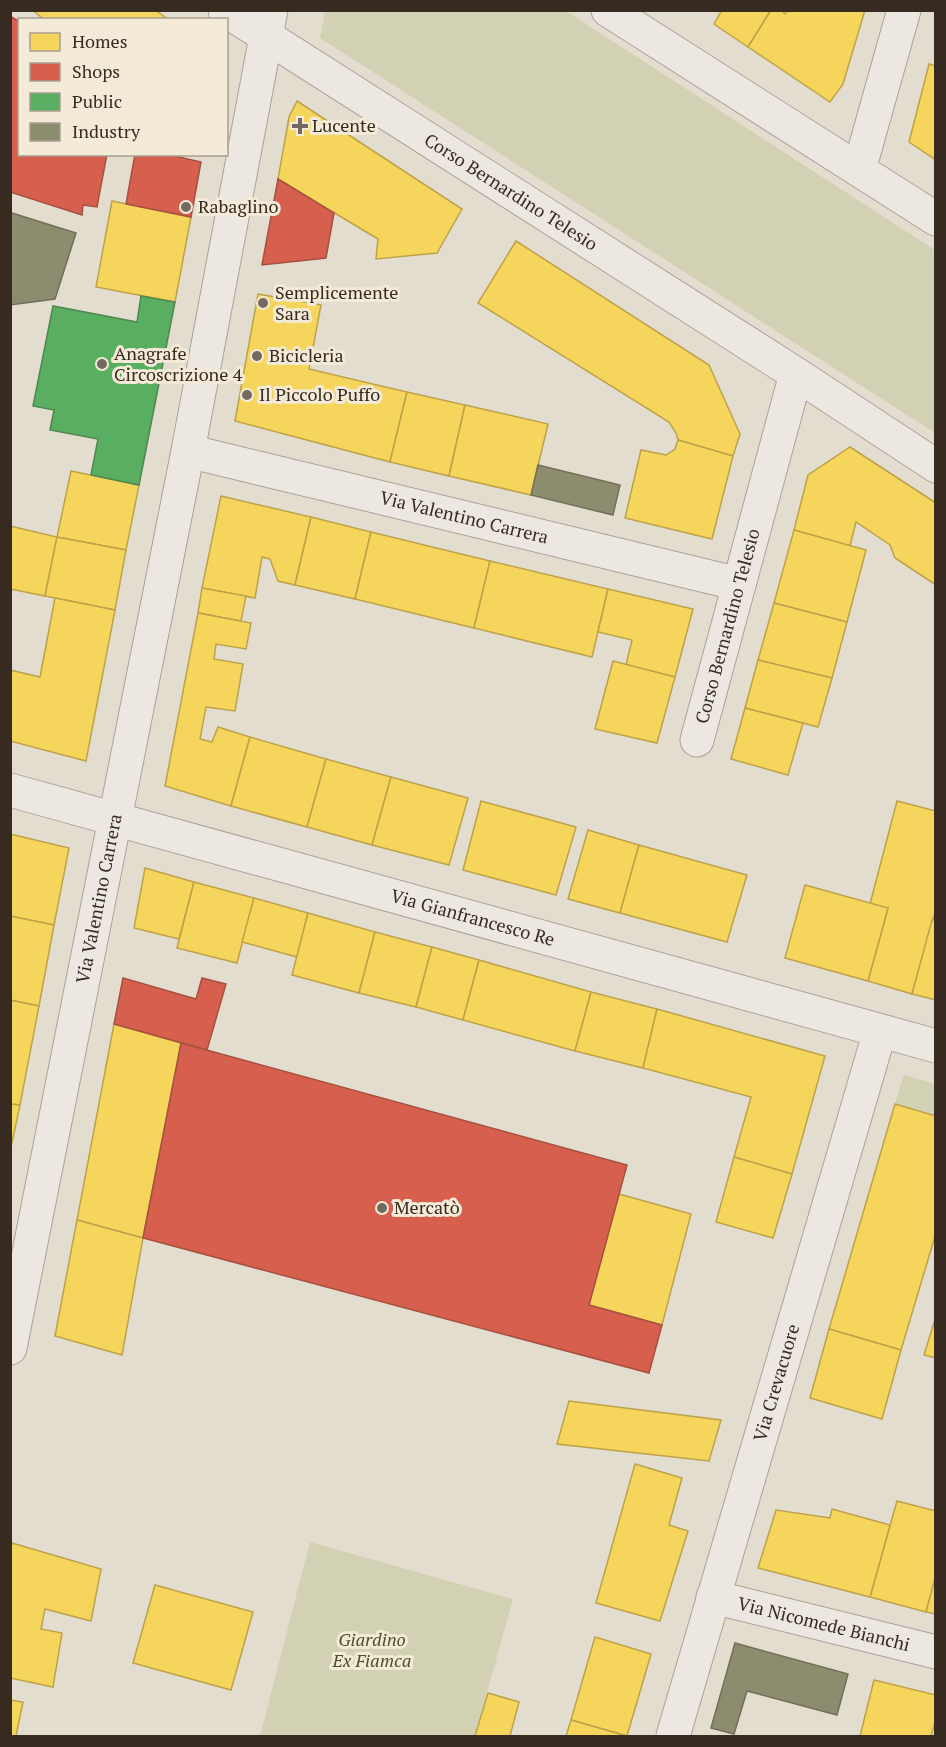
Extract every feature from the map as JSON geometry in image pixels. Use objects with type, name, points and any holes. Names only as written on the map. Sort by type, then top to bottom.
[{"type":"street","name":"Corso Bernardino Telesio","points":[[225,10],[268,24],[936,466]]},
{"type":"street","points":[[608,10],[936,219]]},
{"type":"street","points":[[859,170],[904,10]]},
{"type":"street","name":"Via Valentino Carrera","points":[[10,1348],[188,452],[268,24]]},
{"type":"street","name":"Corso Bernardino Telesio","points":[[697,740],[796,374]]},
{"type":"street","name":"Via Valentino Carrera","points":[[188,452],[739,584]]},
{"type":"street","name":"Via Gianfrancesco Re","points":[[10,790],[115,817],[936,1046]]},
{"type":"street","name":"Via Crevacuore","points":[[673,1737],[880,1031]]},
{"type":"street","name":"Via Nicomede Bianchi","points":[[713,1597],[936,1652]]},
{"type":"green space","points":[[325,11],[566,11],[935,250],[935,433],[320,38]]},
{"type":"green space","points":[[904,1075],[935,1084],[935,1116],[895,1104]]},
{"type":"green space","name":"Giardino Ex Fiamca","points":[[310,1542],[513,1599],[475,1736],[260,1736]]},
{"type":"building: Homes","points":[[32,10],[155,10],[166,18],[42,18]]},
{"type":"building: Homes","points":[[722,10],[771,10],[748,47],[714,24]]},
{"type":"building: Homes","points":[[771,10],[781,10],[785,14],[789,10],[865,10],[843,84],[830,102],[748,47]]},
{"type":"building: Homes","points":[[929,64],[936,66],[936,160],[909,142]]},
{"type":"building: Homes","points":[[297,101],[462,209],[437,253],[376,259],[378,239],[278,179],[289,117]]},
{"type":"building: Homes","points":[[112,201],[191,217],[175,302],[96,287]]},
{"type":"building: Homes","points":[[516,241],[709,365],[740,434],[733,456],[678,440],[669,422],[478,303]]},
{"type":"building: Homes","points":[[258,294],[321,305],[309,369],[407,392],[390,462],[235,421]]},
{"type":"building: Homes","points":[[407,392],[465,405],[449,476],[390,462]]},
{"type":"building: Homes","points":[[465,405],[548,424],[531,495],[449,476]]},
{"type":"building: Homes","points":[[678,440],[733,456],[712,539],[625,518],[641,450],[666,455],[675,449]]},
{"type":"building: Homes","points":[[850,447],[936,503],[936,585],[895,558],[890,545],[856,522],[850,546],[794,530],[808,475]]},
{"type":"building: Homes","points":[[71,471],[139,485],[126,550],[57,537]]},
{"type":"building: Homes","points":[[221,496],[311,517],[295,585],[278,581],[270,559],[262,557],[255,598],[202,588]]},
{"type":"building: Homes","points":[[311,517],[371,532],[355,599],[295,585]]},
{"type":"building: Homes","points":[[10,526],[57,537],[45,596],[10,589]]},
{"type":"building: Homes","points":[[794,530],[866,550],[847,622],[774,603]]},
{"type":"building: Homes","points":[[371,532],[490,561],[474,628],[355,599]]},
{"type":"building: Homes","points":[[57,537],[126,550],[115,610],[45,596]]},
{"type":"building: Homes","points":[[490,561],[608,589],[592,657],[474,628]]},
{"type":"building: Homes","points":[[202,588],[246,596],[241,621],[198,613]]},
{"type":"building: Homes","points":[[608,589],[693,609],[675,677],[626,665],[632,640],[598,632]]},
{"type":"building: Homes","points":[[55,598],[115,610],[86,761],[10,741],[10,670],[40,677]]},
{"type":"building: Homes","points":[[774,603],[847,622],[832,678],[758,660]]},
{"type":"building: Homes","points":[[198,613],[251,623],[246,649],[216,644],[214,659],[243,664],[235,711],[206,707],[200,739],[212,742],[218,727],[250,737],[231,806],[165,786]]},
{"type":"building: Homes","points":[[758,660],[832,678],[818,727],[745,708]]},
{"type":"building: Homes","points":[[613,661],[675,677],[657,743],[595,729]]},
{"type":"building: Homes","points":[[745,708],[803,723],[788,775],[731,759]]},
{"type":"building: Homes","points":[[250,737],[326,759],[307,827],[231,806]]},
{"type":"building: Homes","points":[[326,759],[391,777],[372,845],[307,827]]},
{"type":"building: Homes","points":[[391,777],[468,798],[449,865],[372,845]]},
{"type":"building: Homes","points":[[481,801],[576,827],[556,895],[463,870]]},
{"type":"building: Homes","points":[[897,801],[936,811],[936,909],[912,994],[868,981],[888,908],[870,904]]},
{"type":"building: Homes","points":[[588,830],[639,845],[620,913],[568,899]]},
{"type":"building: Homes","points":[[10,834],[69,848],[54,925],[10,916]]},
{"type":"building: Homes","points":[[639,845],[747,875],[727,942],[620,913]]},
{"type":"building: Homes","points":[[145,868],[194,882],[179,939],[134,928]]},
{"type":"building: Homes","points":[[194,882],[254,898],[237,963],[177,948]]},
{"type":"building: Homes","points":[[805,885],[888,908],[868,981],[785,958]]},
{"type":"building: Homes","points":[[254,898],[308,913],[297,957],[242,942]]},
{"type":"building: Homes","points":[[308,913],[375,932],[359,993],[292,975]]},
{"type":"building: Homes","points":[[10,916],[54,925],[39,1006],[10,1000]]},
{"type":"building: Homes","points":[[932,920],[936,920],[936,1000],[912,994]]},
{"type":"building: Homes","points":[[375,932],[432,947],[416,1007],[359,993]]},
{"type":"building: Homes","points":[[432,947],[479,960],[463,1020],[416,1007]]},
{"type":"building: Homes","points":[[479,960],[591,992],[575,1051],[463,1020]]},
{"type":"building: Homes","points":[[591,992],[657,1009],[643,1068],[575,1051]]},
{"type":"building: Homes","points":[[10,1000],[39,1006],[20,1105],[10,1104]]},
{"type":"building: Homes","points":[[657,1009],[825,1056],[792,1174],[734,1157],[751,1097],[643,1068]]},
{"type":"building: Homes","points":[[114,1024],[181,1043],[143,1238],[77,1220]]},
{"type":"building: Homes","points":[[10,1104],[20,1105],[10,1152]]},
{"type":"building: Homes","points":[[895,1104],[936,1116],[936,1233],[901,1350],[829,1329]]},
{"type":"building: Homes","points":[[734,1157],[792,1174],[773,1238],[716,1222]]},
{"type":"building: Homes","points":[[619,1194],[691,1214],[662,1325],[589,1305]]},
{"type":"building: Homes","points":[[77,1220],[143,1238],[122,1355],[55,1336]]},
{"type":"building: Homes","points":[[936,1316],[936,1358],[924,1355]]},
{"type":"building: Homes","points":[[829,1329],[901,1350],[882,1419],[810,1398]]},
{"type":"building: Homes","points":[[569,1401],[721,1420],[709,1461],[557,1444]]},
{"type":"building: Homes","points":[[635,1464],[682,1478],[669,1525],[688,1531],[660,1621],[596,1603]]},
{"type":"building: Homes","points":[[897,1501],[936,1511],[936,1575],[926,1612],[870,1597]]},
{"type":"building: Homes","points":[[832,1509],[890,1525],[870,1597],[758,1568],[776,1510],[830,1518]]},
{"type":"building: Homes","points":[[12,1543],[101,1569],[91,1621],[45,1609],[41,1629],[62,1633],[53,1687],[10,1678],[10,1550]]},
{"type":"building: Homes","points":[[936,1575],[936,1614],[926,1612]]},
{"type":"building: Homes","points":[[155,1585],[253,1612],[231,1690],[133,1663]]},
{"type":"building: Homes","points":[[595,1637],[651,1654],[627,1736],[571,1720]]},
{"type":"building: Homes","points":[[874,1680],[936,1695],[936,1719],[931,1736],[860,1736]]},
{"type":"building: Homes","points":[[488,1693],[519,1702],[510,1736],[475,1736]]},
{"type":"building: Homes","points":[[10,1700],[23,1702],[16,1736],[10,1736]]},
{"type":"building: Homes","points":[[571,1720],[627,1736],[566,1736]]},
{"type":"building: Shops","points":[[10,16],[18,21],[18,156],[107,156],[97,207],[83,205],[82,215],[10,192]]},
{"type":"building: Shops","points":[[135,156],[175,156],[201,162],[191,217],[126,204]]},
{"type":"building: Shops","points":[[278,179],[334,213],[326,258],[262,265]]},
{"type":"building: Shops","points":[[123,978],[196,999],[202,978],[226,984],[207,1050],[114,1024]]},
{"type":"building: Shops","name":"Mercatò","points":[[181,1043],[627,1165],[589,1305],[662,1325],[649,1373],[143,1238]]},
{"type":"building: Public","name":"Anagrafe Circoscrizione 4","points":[[141,296],[175,302],[139,485],[91,475],[98,439],[50,430],[54,410],[33,406],[53,306],[137,322]]},
{"type":"building: Industry","points":[[12,213],[76,233],[55,299],[10,305],[10,218]]},
{"type":"building: Industry","points":[[538,465],[620,485],[613,515],[531,495]]},
{"type":"building: Industry","points":[[735,1643],[848,1674],[837,1715],[747,1691],[734,1734],[711,1728]]},
{"type":"place","name":"Lucente","points":[[300,126]]},
{"type":"place","name":"Rabaglino","points":[[186,207]]},
{"type":"place","name":"Semplicemente Sara","points":[[263,303]]},
{"type":"place","name":"Bicicleria","points":[[257,356]]},
{"type":"place","name":"Anagrafe Circoscrizione 4","points":[[102,364]]},
{"type":"place","name":"Il Piccolo Puffo","points":[[247,395]]},
{"type":"place","name":"Mercatò","points":[[382,1208]]}]
